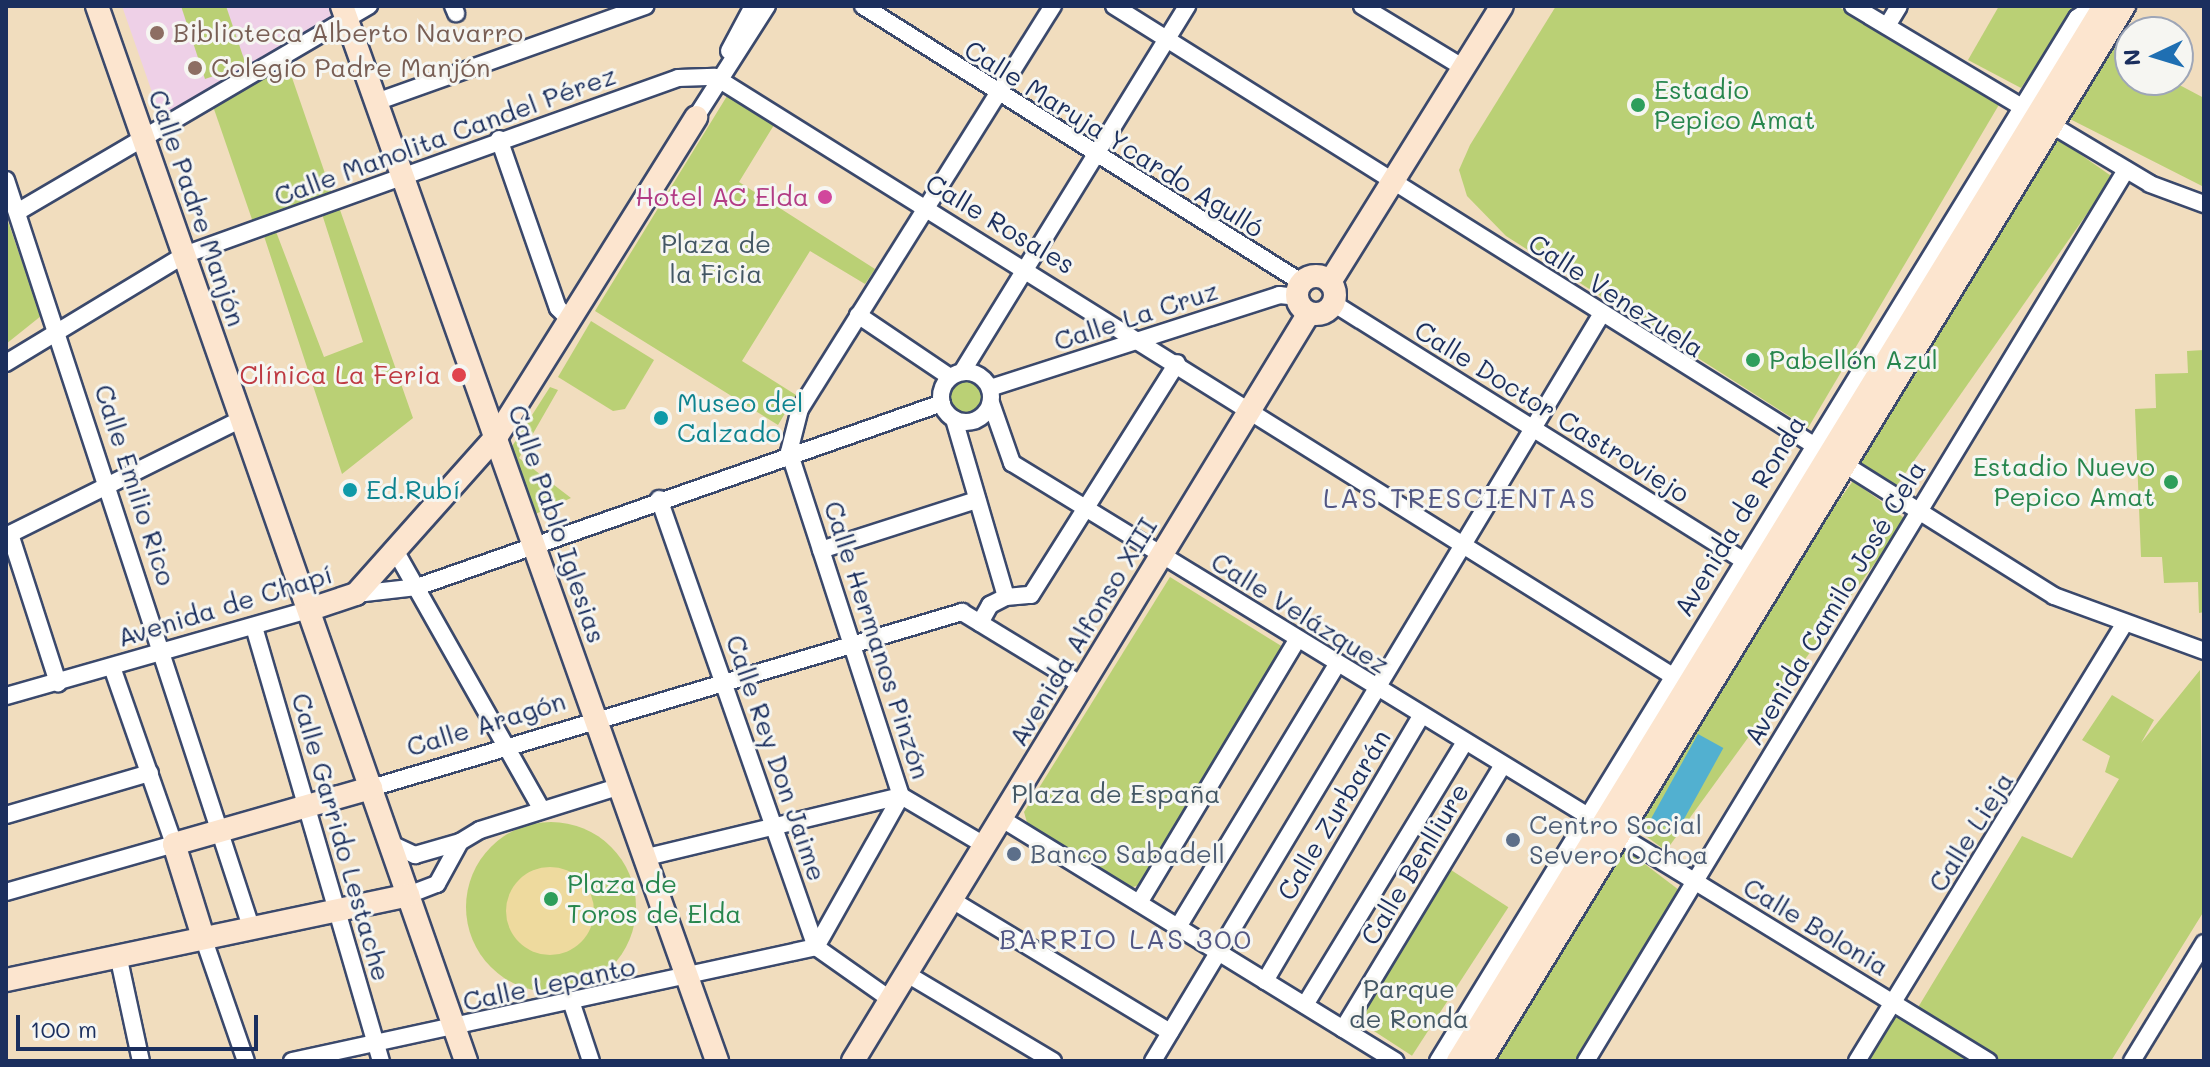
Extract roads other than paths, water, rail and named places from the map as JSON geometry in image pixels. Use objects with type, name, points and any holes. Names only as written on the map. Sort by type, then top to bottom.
[{"type":"street","name":"Calle Padre Manjón","points":[[97,6],[240,420],[311,609],[466,1061]]},
{"type":"street","points":[[19,211],[345,13],[369,6]]},
{"type":"street","points":[[376,102],[645,6]]},
{"type":"street","name":"Avenida de Chapí","points":[[719,78],[753,6]]},
{"type":"street","name":"Avenida de Chapí","points":[[6,696],[113,670],[356,594],[497,436],[767,6]]},
{"type":"street","name":"Calle Maruja Ycardo Agulló","points":[[863,6],[1093,155],[1302,297]]},
{"type":"street","points":[[789,452],[800,409],[1053,6]]},
{"type":"street","name":"Calle Venezuela","points":[[1114,6],[1827,458],[2054,596],[2123,626],[2204,651]]},
{"type":"street","points":[[356,594],[417,587],[789,452],[942,403],[956,374],[1187,6]]},
{"type":"street","points":[[1362,6],[1464,68]]},
{"type":"street","points":[[1331,293],[1502,6]]},
{"type":"street","points":[[1853,6],[2126,170],[2204,204]]},
{"type":"street","points":[[1887,26],[1899,6]]},
{"type":"street","name":"Avenida de Ronda","points":[[2036,114],[2077,18],[2095,6]]},
{"type":"street","name":"Avenida de Ronda","points":[[1458,1061],[2104,6]]},
{"type":"street","name":"Avenida de Ronda","points":[[2036,114],[2124,6]]},
{"type":"street","name":"Calle Pablo Iglesias","points":[[345,13],[717,1061]]},
{"type":"street","name":"Calle Manolita Candel Pérez","points":[[6,363],[184,255],[402,173],[678,78],[719,78]]},
{"type":"street","name":"Calle Rosales","points":[[719,78],[925,208],[1025,264],[1674,677]]},
{"type":"street","points":[[499,139],[558,308],[571,321]]},
{"type":"street","name":"Avenida Camilo José Cela","points":[[1586,1061],[2126,170]]},
{"type":"street","name":"Calle Emilio Rico","points":[[6,180],[110,486],[251,927]]},
{"type":"street","points":[[1302,297],[1319,276],[1331,293]]},
{"type":"street","points":[[1302,297],[1331,293]]},
{"type":"street","name":"Calle Doctor Castroviejo","points":[[1331,293],[1532,428],[1745,561]]},
{"type":"street","name":"Calle La Cruz","points":[[990,396],[1279,295],[1302,297]]},
{"type":"street","name":"Avenida Alfonso XIII","points":[[853,1061],[1252,408],[1302,297]]},
{"type":"street","points":[[858,315],[956,374],[979,375],[990,396],[976,420],[954,419]]},
{"type":"street","points":[[1153,1061],[1601,315]]},
{"type":"street","points":[[980,623],[1006,597],[1031,595],[1177,363]]},
{"type":"street","name":"Calle Velázquez","points":[[990,396],[1008,459],[1085,510],[1603,828]]},
{"type":"street","points":[[942,403],[954,419],[1006,597]]},
{"type":"street","points":[[58,683],[8,535],[240,420]]},
{"type":"street","name":"Calle Hermanos Pinzón","points":[[789,452],[901,796],[986,846]]},
{"type":"street","name":"Avenida de Ronda","points":[[1481,1061],[1603,828],[1674,677],[1745,561],[1827,458]]},
{"type":"street","name":"Calle Rey Don Jaime","points":[[659,499],[816,947]]},
{"type":"street","points":[[821,550],[977,500]]},
{"type":"street","points":[[396,552],[541,808]]},
{"type":"street","name":"Calle Aragón","points":[[6,892],[310,806],[962,612],[1083,686]]},
{"type":"street","name":"Calle Lieja","points":[[1857,1061],[2123,626]]},
{"type":"street","name":"Calle Garrido Lestache","points":[[254,627],[310,806],[381,1061]]},
{"type":"street","points":[[1139,903],[1297,640]]},
{"type":"street","points":[[1178,927],[1337,664]]},
{"type":"street","points":[[113,670],[246,1061]]},
{"type":"street","name":"Calle Zurbarán","points":[[1265,981],[1421,716]]},
{"type":"street","points":[[1305,1005],[1464,743]]},
{"type":"street","name":"Calle Benlliure","points":[[1343,1029],[1502,766]]},
{"type":"street","points":[[6,815],[150,773]]},
{"type":"street","points":[[389,843],[415,855],[460,842],[541,808],[620,786]]},
{"type":"street","points":[[647,857],[901,796]]},
{"type":"street","points":[[891,1000],[816,947],[901,796]]},
{"type":"street","points":[[1002,819],[1396,1061]]},
{"type":"street","name":"Avenida de Ronda","points":[[1438,1061],[1603,828]]},
{"type":"street","name":"Calle Bolonia","points":[[1603,828],[1988,1061]]},
{"type":"street","points":[[6,980],[408,895],[437,884],[460,842]]},
{"type":"street","points":[[145,949],[177,931],[190,894]]},
{"type":"street","points":[[952,900],[1170,1032]]},
{"type":"street","points":[[2132,1061],[2204,943]]},
{"type":"street","name":"Calle Lepanto","points":[[292,1061],[572,1004],[816,947]]},
{"type":"street","points":[[118,955],[141,1061]]},
{"type":"street","points":[[907,974],[1053,1061]]},
{"type":"street","points":[[572,1004],[591,1061]]},
{"type":"water","points":[[1698,734],[1723,748],[1676,833],[1651,819]]},
{"type":"place","name":"Biblioteca Alberto Navarro","points":[[157,33]]},
{"type":"place","name":"Colegio Padre Manjón","points":[[195,68]]},
{"type":"place","name":"Estadio Pepico Amat","points":[[1638,105]]},
{"type":"place","name":"Hotel AC Elda","points":[[825,197]]},
{"type":"place","name":"Pabellón Azul","points":[[1753,360]]},
{"type":"place","name":"Clínica La Feria","points":[[459,375]]},
{"type":"place","name":"Museo del Calzado","points":[[661,418]]},
{"type":"place","name":"Estadio Nuevo Pepico Amat","points":[[2171,482]]},
{"type":"place","name":"Ed.Rubí","points":[[350,490]]},
{"type":"place","name":"Centro Social Severo Ochoa","points":[[1513,840]]},
{"type":"place","name":"Banco Sabadell","points":[[1014,854]]},
{"type":"place","name":"Plaza de Toros de Elda","points":[[551,899]]},
{"type":"district","name":"LAS TRESCIENTAS","points":[[1460,497]]},
{"type":"district","name":"BARRIO LAS 300","points":[[1126,938]]},
{"type":"park label","name":"Plaza de la Ficia","points":[[716,259]]},
{"type":"park label","name":"Plaza de España","points":[[1116,794]]},
{"type":"park label","name":"Parque de Ronda","points":[[1409,1004]]}]
